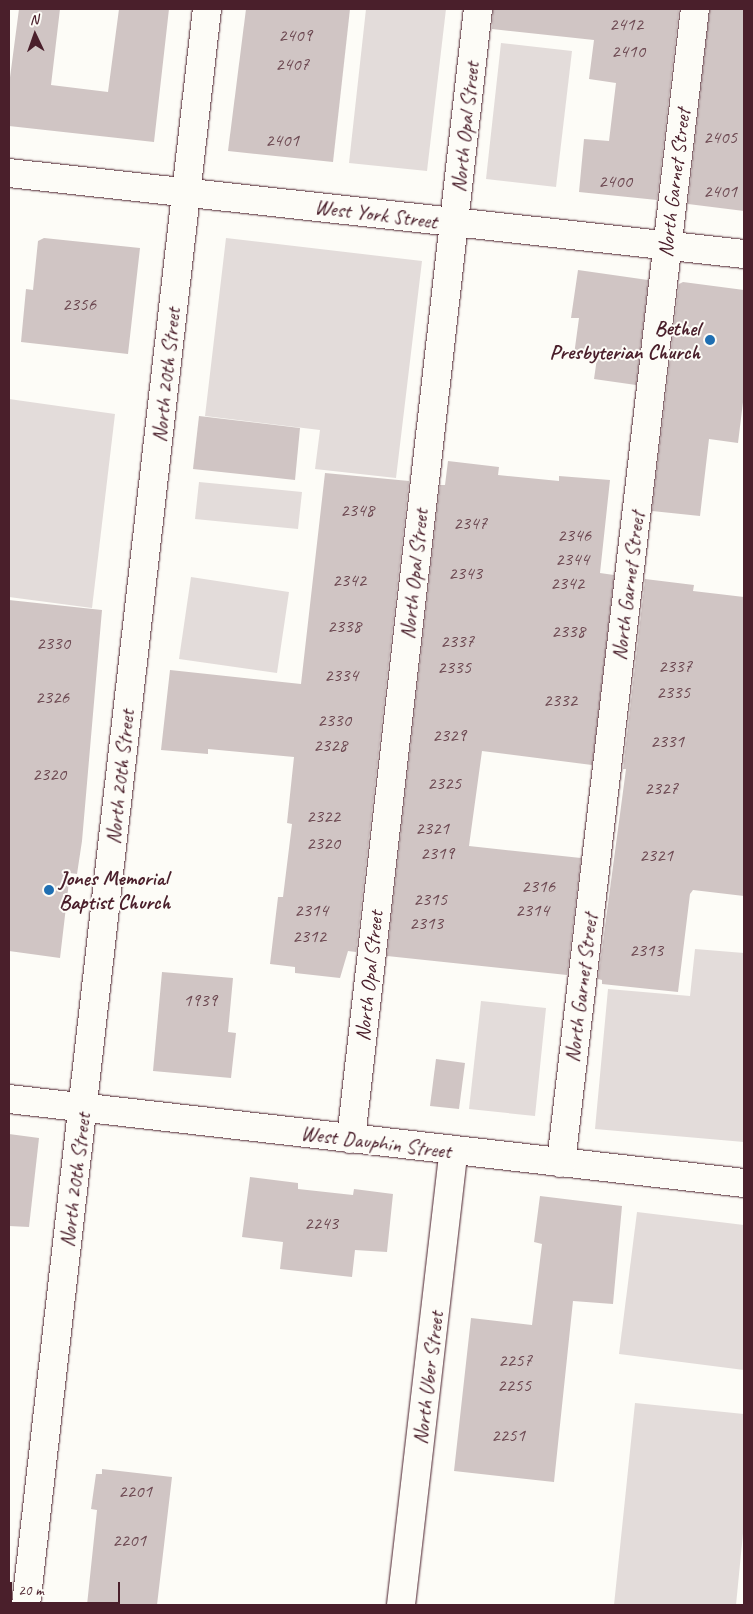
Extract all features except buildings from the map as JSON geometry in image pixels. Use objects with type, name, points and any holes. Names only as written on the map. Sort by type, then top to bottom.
[{"type":"street","name":"North 20th Street","points":[[26,1605],[207,9]]},
{"type":"street","name":"North Opal Street","points":[[351,1139],[478,9]]},
{"type":"street","name":"North Garnet Street","points":[[561,1162],[695,9]]},
{"type":"street","name":"West York Street","points":[[9,173],[744,254]]},
{"type":"street","name":"West Dauphin Street","points":[[9,1099],[744,1183]]},
{"type":"street","name":"North Uber Street","points":[[401,1605],[454,1150]]},
{"type":"shaded area","points":[[366,9],[446,9],[427,171],[349,163]]},
{"type":"shaded area","points":[[501,43],[572,51],[556,187],[486,179]]},
{"type":"shaded area","points":[[226,238],[422,261],[396,478],[315,469],[320,430],[205,416]]},
{"type":"shaded area","points":[[9,399],[115,414],[92,608],[9,597]]},
{"type":"shaded area","points":[[199,482],[302,492],[298,529],[195,519]]},
{"type":"shaded area","points":[[191,577],[289,592],[277,673],[179,659]]},
{"type":"shaded area","points":[[695,949],[744,953],[744,1142],[595,1129],[608,989],[690,996]]},
{"type":"shaded area","points":[[481,1001],[546,1008],[535,1116],[469,1109]]},
{"type":"shaded area","points":[[637,1212],[744,1225],[744,1370],[619,1354]]},
{"type":"shaded area","points":[[635,1403],[744,1414],[744,1523],[736,1605],[614,1605]]},
{"type":"place","name":"Bethel Presbyterian Church","points":[[710,340]]},
{"type":"place","name":"Jones Memorial Baptist Church","points":[[49,890]]}]
